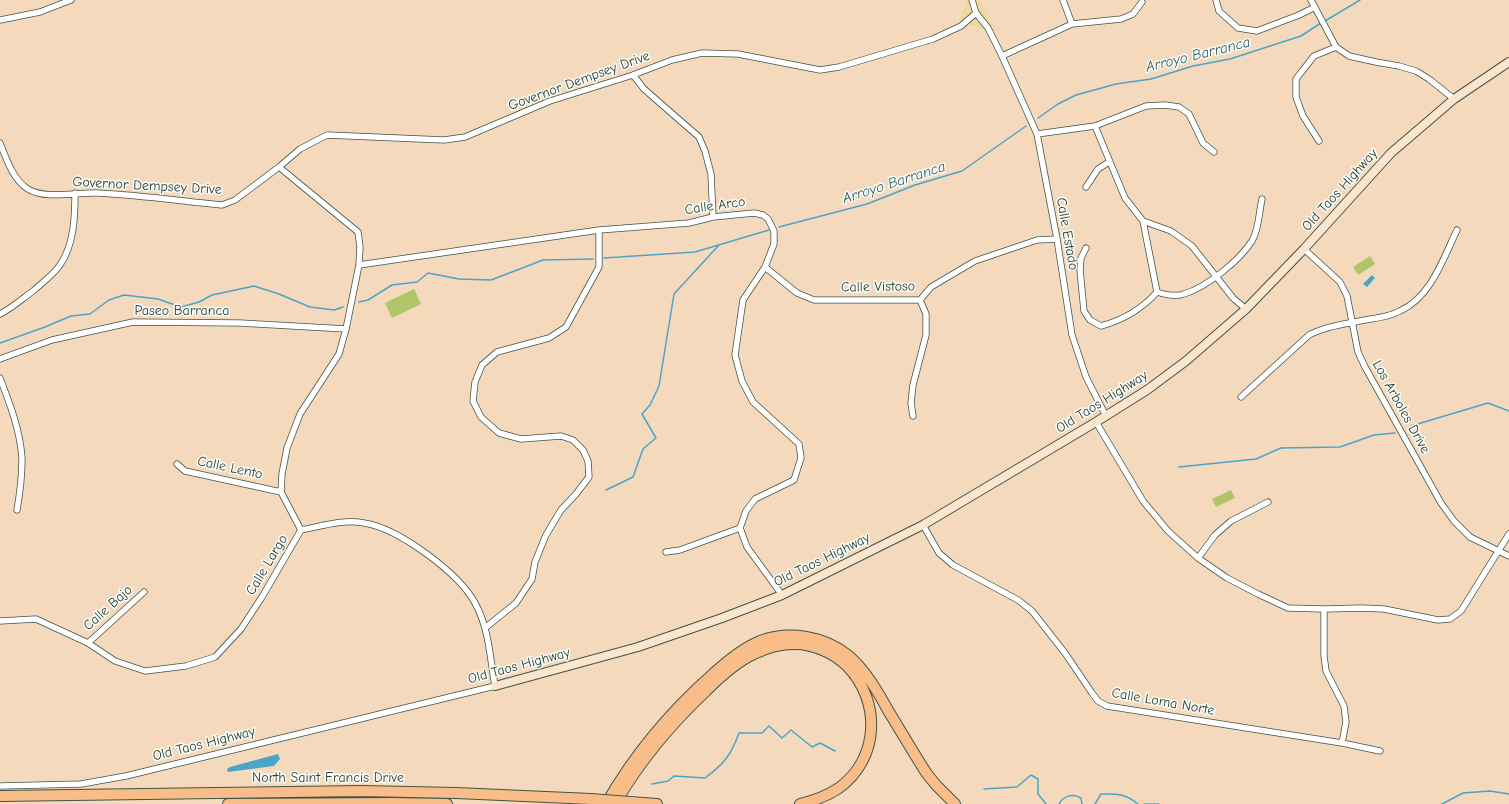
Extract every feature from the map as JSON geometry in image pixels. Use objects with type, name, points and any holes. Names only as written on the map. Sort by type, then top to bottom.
[{"type":"highway","points":[[606,804],[638,755],[681,704],[704,681],[730,659],[751,646],[773,638],[803,636],[826,642],[836,647],[848,656],[868,677],[927,774],[955,804]]},
{"type":"highway","points":[[615,804],[640,765],[669,728],[713,684],[740,662],[753,654],[777,646],[796,644],[820,649],[832,654],[842,661],[859,679],[866,694],[872,722],[868,746],[860,765],[852,775],[830,793],[819,799],[800,804]]},
{"type":"highway","name":"North Saint Francis Drive","points":[[0,796],[361,791],[456,793],[591,799],[657,804]]},
{"type":"highway","name":"North Saint Francis Drive","points":[[228,804],[447,804]]},
{"type":"street","points":[[0,20],[40,12],[71,0]]},
{"type":"street","points":[[972,0],[976,13]]},
{"type":"street","points":[[1063,0],[1072,24]]},
{"type":"street","points":[[1216,0],[1219,11],[1238,28],[1257,31],[1299,15],[1315,7]]},
{"type":"street","points":[[1311,0],[1336,47],[1348,56],[1400,66],[1416,71],[1429,79],[1454,99]]},
{"type":"street","points":[[1002,56],[1072,24],[1121,19],[1133,14],[1142,2]]},
{"type":"street","name":"Calle Estado","points":[[976,13],[988,28],[1037,134],[1057,239],[1072,335],[1086,377],[1106,416]]},
{"type":"street","name":"Governor Dempsey Drive","points":[[0,143],[14,173],[20,182],[26,188],[40,194],[102,193],[222,205],[235,200],[300,149],[327,135],[444,140],[466,137],[550,101],[672,60],[702,53],[738,54],[820,70],[839,67],[933,39],[961,26],[976,13]]},
{"type":"street","points":[[1319,142],[1303,116],[1296,97],[1296,79],[1314,56],[1336,47]]},
{"type":"street","name":"Old Taos Highway","points":[[0,786],[81,784],[120,777],[494,686],[638,647],[722,618],[782,595],[923,525],[1147,390],[1186,361],[1246,309],[1304,249],[1391,153],[1454,99],[1509,62]]},
{"type":"street","points":[[633,74],[644,89],[699,137],[712,174],[714,217]]},
{"type":"street","points":[[1037,134],[1095,126],[1146,106],[1179,106],[1189,114],[1203,143],[1214,152]]},
{"type":"street","points":[[1095,126],[1125,198],[1143,221],[1157,292]]},
{"type":"street","points":[[1086,187],[1098,169],[1109,162]]},
{"type":"street","points":[[279,167],[358,232],[360,247],[359,265],[346,329],[338,354],[300,414],[287,448],[282,474],[281,492],[301,530]]},
{"type":"street","points":[[0,314],[42,283],[57,269],[62,261],[69,246],[72,234],[75,193]]},
{"type":"street","points":[[1157,292],[1168,296],[1184,295],[1199,288],[1216,277],[1242,254],[1252,240],[1255,232],[1262,199]]},
{"type":"street","name":"Calle Arco","points":[[359,265],[599,230],[689,223],[714,217],[754,213],[763,215],[768,219],[774,231],[774,244],[765,267],[743,300],[735,355],[742,381],[753,402],[799,444],[801,458],[794,480],[755,499],[746,511],[740,528]]},
{"type":"street","points":[[1143,221],[1171,231],[1192,246],[1233,298],[1246,309]]},
{"type":"street","points":[[485,628],[516,603],[532,579],[535,562],[546,535],[561,510],[590,477],[588,462],[583,450],[573,440],[561,436],[521,439],[499,433],[481,417],[473,400],[475,382],[482,365],[497,352],[549,338],[566,327],[599,267],[599,230]]},
{"type":"street","points":[[1241,397],[1309,335],[1320,329],[1385,317],[1400,312],[1413,304],[1423,293],[1436,274],[1458,230]]},
{"type":"street","name":"Calle Vistoso","points":[[765,267],[797,293],[814,300],[920,300],[931,287],[975,261],[1037,240],[1057,239]]},
{"type":"street","points":[[1086,248],[1081,258],[1080,270],[1084,311],[1090,320],[1101,326],[1114,322],[1136,311],[1148,302],[1157,292]]},
{"type":"street","name":"Los Arboles Drive","points":[[1304,249],[1340,282],[1347,296],[1358,352],[1440,503],[1454,521],[1470,537],[1509,556]]},
{"type":"street","points":[[913,416],[911,403],[913,385],[926,335],[926,314],[920,300]]},
{"type":"street","name":"Paseo Barranca","points":[[0,359],[52,340],[133,322],[240,323],[346,329]]},
{"type":"street","points":[[0,378],[17,428],[20,446],[22,470],[17,510]]},
{"type":"street","points":[[1096,422],[1143,501],[1168,531],[1198,558],[1227,578],[1288,608],[1384,609],[1438,620],[1450,619],[1461,611],[1509,534]]},
{"type":"street","name":"Calle Lento","points":[[177,464],[185,471],[281,492]]},
{"type":"street","points":[[1198,558],[1215,536],[1231,520],[1268,502]]},
{"type":"street","name":"Calle Largo","points":[[0,621],[36,619],[88,643],[115,661],[145,671],[186,666],[215,657],[242,629],[301,530],[336,523],[363,522],[380,526],[395,533],[438,564],[459,582],[475,603],[485,628],[494,686]]},
{"type":"street","name":"Calle Loma Norte","points":[[923,525],[939,553],[953,565],[1018,600],[1032,611],[1065,653],[1098,701],[1107,706],[1342,743],[1380,751]]},
{"type":"street","points":[[666,552],[680,550],[740,528],[747,547],[782,595]]},
{"type":"street","name":"Calle Bajo","points":[[88,643],[144,592]]},
{"type":"street","points":[[1324,609],[1324,656],[1326,671],[1344,706],[1346,722],[1342,743]]},
{"type":"green space","points":[[1370,256],[1375,264],[1358,275],[1353,267]]},
{"type":"green space","points":[[414,289],[421,304],[392,318],[385,303]]},
{"type":"green space","points":[[1231,490],[1235,498],[1216,507],[1212,499]]},
{"type":"sand","points":[[967,0],[980,0],[996,31],[959,23]]},
{"type":"water","points":[[1372,275],[1375,278],[1367,287],[1363,284]]},
{"type":"water","points":[[278,754],[280,759],[274,766],[228,772],[227,769],[230,767]]},
{"type":"waterway","name":"Arroyo Barranca","points":[[1325,21],[1360,0]]},
{"type":"waterway","name":"Arroyo Barranca","points":[[1038,118],[1058,104],[1076,95],[1116,84],[1151,79],[1193,66],[1230,59],[1301,36],[1321,23]]},
{"type":"waterway","name":"Arroyo Barranca","points":[[779,227],[867,204],[915,185],[962,171],[1026,126]]},
{"type":"waterway","name":"Arroyo Barranca","points":[[604,258],[695,252],[769,230]]},
{"type":"waterway","points":[[606,490],[633,477],[643,449],[656,438],[642,414],[650,405],[659,386],[674,294],[719,245]]},
{"type":"waterway","name":"Arroyo Barranca","points":[[359,302],[368,300],[392,285],[417,282],[428,273],[459,279],[491,280],[543,260],[593,259]]},
{"type":"waterway","name":"Arroyo Barranca","points":[[0,343],[71,316],[90,314],[109,300],[124,295],[158,299],[181,307],[199,302],[212,295],[254,286],[279,294],[310,307],[334,310],[343,307]]},
{"type":"waterway","points":[[1411,426],[1488,403],[1509,411]]},
{"type":"waterway","points":[[1179,467],[1256,459],[1281,448],[1340,447],[1374,435],[1395,433]]},
{"type":"waterway","points":[[652,784],[668,781],[674,776],[705,778],[717,768],[730,753],[739,733],[762,733],[769,726],[782,738],[791,730],[812,747],[820,743],[835,751]]},
{"type":"waterway","points":[[984,789],[1017,787],[1031,775],[1038,779],[1038,794],[1046,804]]},
{"type":"waterway","points":[[1442,804],[1463,793],[1490,791],[1509,794]]},
{"type":"waterway","points":[[1095,804],[1101,794],[1116,794],[1125,796],[1138,804]]},
{"type":"waterway","points":[[1059,804],[1068,796],[1078,796],[1081,798],[1082,804]]},
{"type":"waterway","points":[[1144,804],[1159,804]]}]
